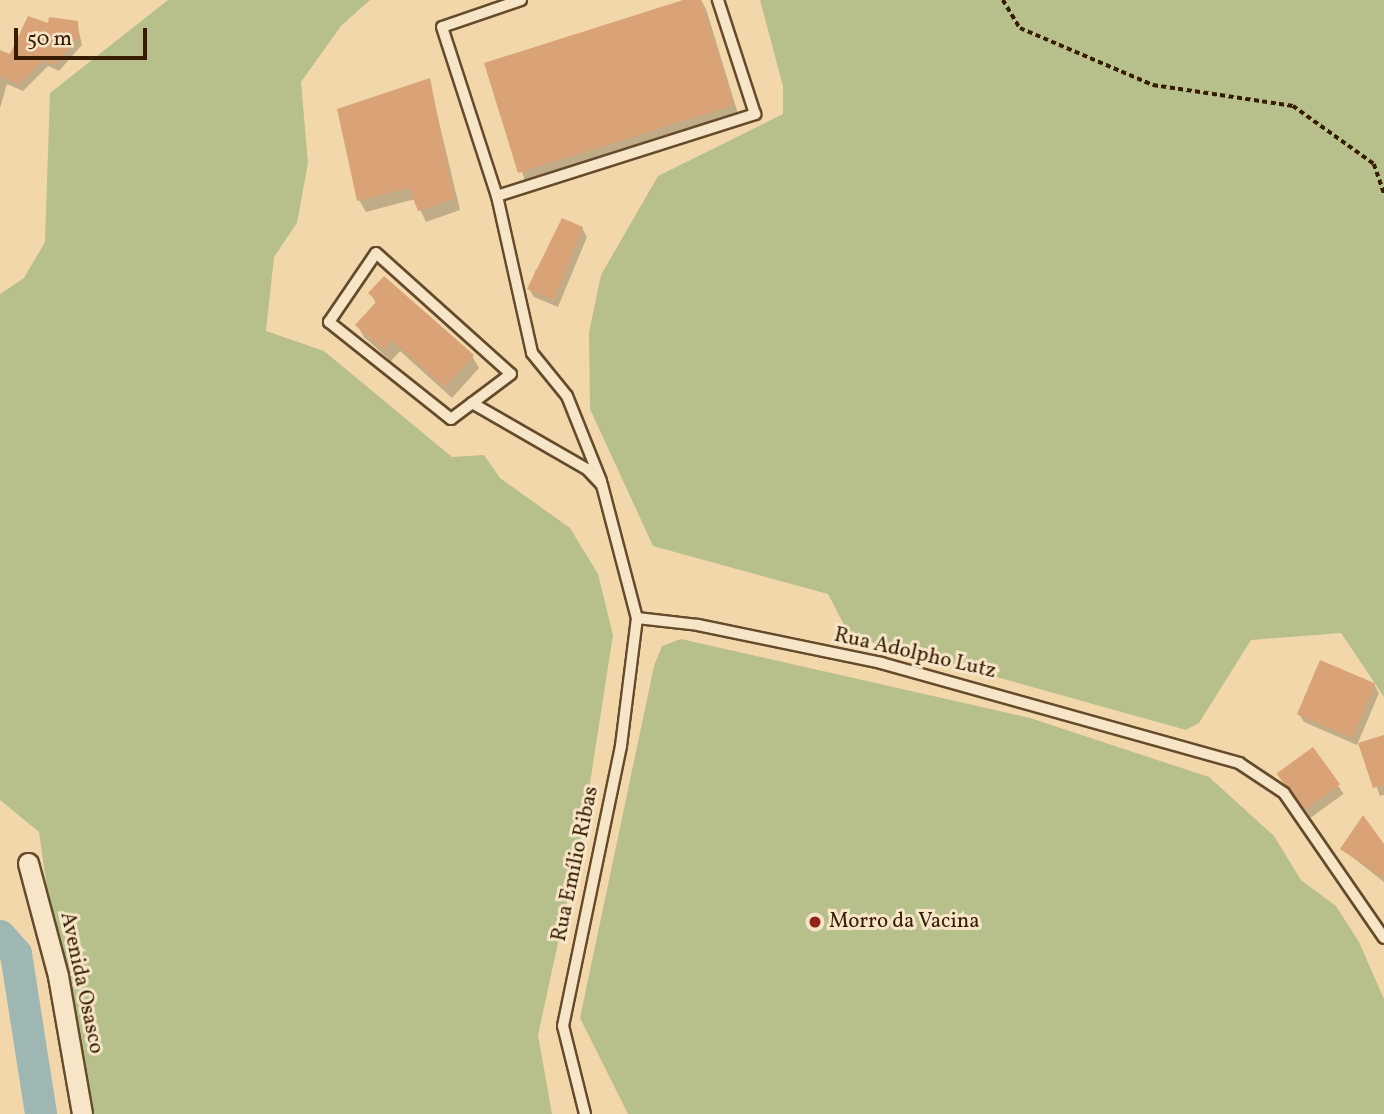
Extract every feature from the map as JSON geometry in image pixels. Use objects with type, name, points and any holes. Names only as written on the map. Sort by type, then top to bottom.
[{"type":"street","name":"Avenida Osasco","points":[[28,863],[58,976],[82,1114]]},
{"type":"lane","points":[[521,0],[442,27],[497,196],[533,353],[567,396],[602,485],[637,618]]},
{"type":"lane","points":[[497,196],[755,114],[718,0]]},
{"type":"lane","points":[[376,254],[511,374],[472,403],[451,419],[329,322],[376,254]]},
{"type":"lane","points":[[472,403],[587,469],[602,485]]},
{"type":"lane","name":"Rua Adolpho Lutz","points":[[637,618],[698,625],[881,663],[1240,763],[1284,793],[1384,938]]},
{"type":"lane","name":"Rua Emílio Ribas","points":[[585,1114],[563,1026],[621,746],[637,618]]},
{"type":"path","points":[[1003,0],[1020,28],[1153,85],[1293,106],[1374,164],[1384,193]]},
{"type":"green space","points":[[168,0],[370,0],[341,26],[301,82],[308,163],[297,223],[274,257],[266,331],[324,351],[452,457],[484,455],[500,478],[570,528],[598,574],[613,635],[583,828],[538,1035],[552,1114],[79,1114],[39,832],[0,800],[0,294],[24,278],[45,242],[50,93]]},
{"type":"green space","points":[[760,0],[1384,0],[1384,697],[1341,633],[1251,640],[1199,723],[1186,730],[850,636],[828,594],[653,546],[590,409],[589,332],[601,275],[658,176],[783,114],[783,86]]},
{"type":"green space","points":[[681,639],[1030,718],[1209,777],[1274,836],[1301,880],[1336,906],[1359,942],[1384,999],[1384,1114],[628,1114],[580,1018],[654,666],[662,646]]},
{"type":"building","points":[[683,0],[701,0],[734,105],[518,173],[484,63]]},
{"type":"building","points":[[28,16],[48,23],[49,17],[78,21],[79,37],[54,65],[43,60],[19,84],[0,76],[0,50],[10,54]]},
{"type":"building","points":[[430,78],[454,199],[418,211],[409,188],[357,201],[337,109]]},
{"type":"building","points":[[562,218],[583,227],[554,300],[527,289]]},
{"type":"building","points":[[384,276],[474,355],[445,387],[392,340],[384,350],[355,325],[377,301],[368,293]]},
{"type":"building","points":[[1320,660],[1375,683],[1352,738],[1297,714]]},
{"type":"building","points":[[1384,735],[1384,785],[1373,788],[1358,743]]},
{"type":"building","points":[[1313,747],[1340,784],[1304,811],[1277,773]]},
{"type":"building","points":[[1363,815],[1384,844],[1384,878],[1340,849]]},
{"type":"waterway","points":[[0,936],[16,954],[41,1114]]},
{"type":"place","name":"Morro da Vacina","points":[[815,922]]}]
